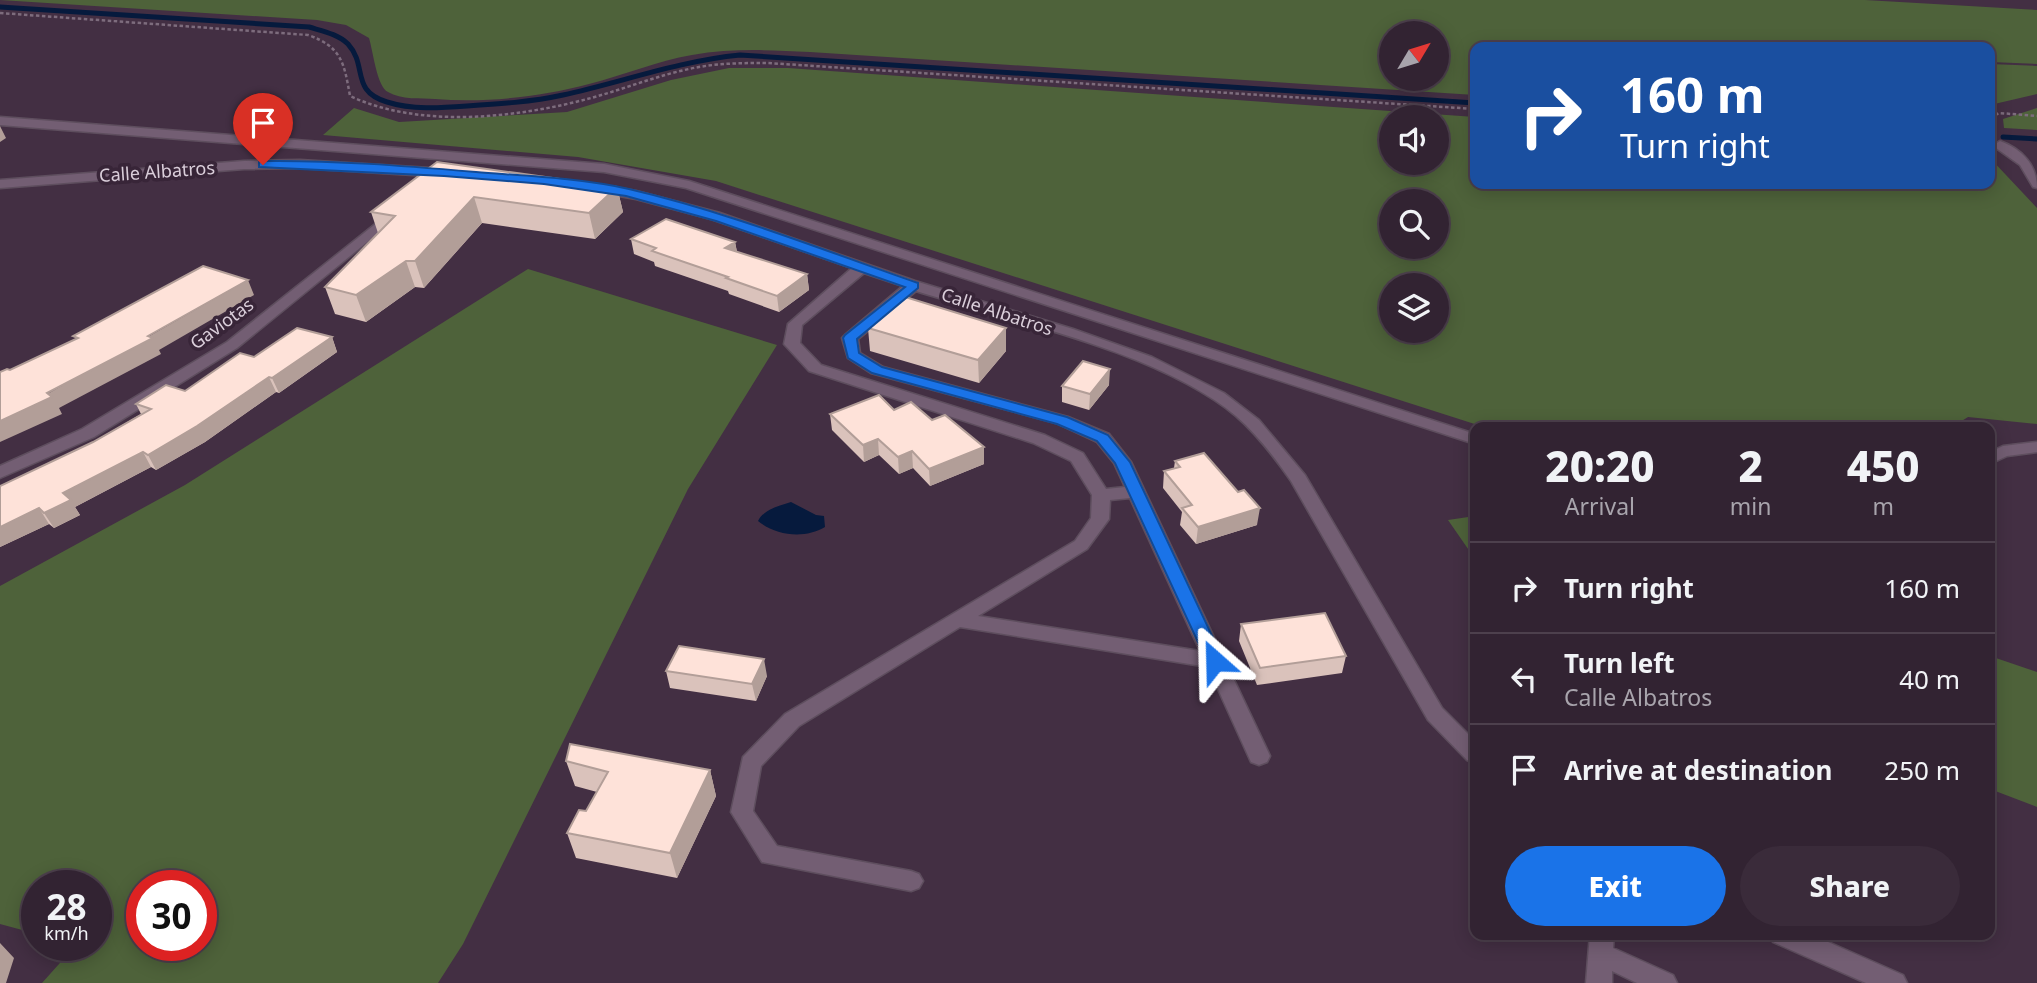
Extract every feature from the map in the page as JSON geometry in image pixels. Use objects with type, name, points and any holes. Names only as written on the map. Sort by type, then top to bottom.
[{"type":"street","points":[[0,121],[590,167],[646,174],[689,185],[1470,437]]},
{"type":"street","points":[[2000,145],[2025,163],[2037,184]]},
{"type":"street","name":"Calle Albatros","points":[[0,184],[255,165],[300,164],[451,173],[423,190]]},
{"type":"street","name":"Calle Albatros","points":[[585,186],[627,192],[720,219],[1125,354],[1177,374],[1218,396],[1246,415],[1276,446],[1299,479],[1435,714],[1470,749]]},
{"type":"street","name":"Gaviotas","points":[[0,473],[88,433],[232,345],[402,207]]},
{"type":"street","points":[[861,268],[795,324],[792,344],[815,368],[1039,439],[1077,457],[1101,495],[1100,519],[1081,545],[792,720],[751,763],[742,812],[770,855],[911,881]]},
{"type":"street","points":[[914,285],[850,338],[853,355],[877,370],[1062,420],[1102,438],[1122,462],[1259,756]]},
{"type":"street","points":[[838,375],[864,362]]},
{"type":"street","points":[[1039,439],[1062,420]]},
{"type":"street","points":[[1995,457],[2003,451],[2037,447]]},
{"type":"street","points":[[1101,495],[1136,492]]},
{"type":"street","points":[[957,620],[1215,661]]},
{"type":"street","points":[[1796,940],[1894,983]]},
{"type":"street","points":[[1599,983],[1601,944],[1664,983]]},
{"type":"path","points":[[0,13],[308,35],[328,41],[341,55],[350,96],[364,106],[409,113],[449,115],[562,105],[691,69],[727,63],[780,63],[1470,109]]},
{"type":"path","points":[[1995,115],[1999,113],[2037,116]]},
{"type":"green space","points":[[0,0],[1865,0],[2037,10],[2037,64],[1995,62],[1995,42],[1470,42],[1470,95],[1413,91],[1449,91],[1449,21],[1379,21],[1379,89],[810,52],[736,50],[679,58],[551,92],[513,98],[454,100],[405,97],[388,92],[378,76],[369,38],[346,25],[317,20]]},
{"type":"green space","points":[[1995,64],[2037,66],[2037,94],[1995,104]]},
{"type":"green space","points":[[729,68],[788,68],[1379,110],[1379,175],[1449,175],[1449,115],[1470,117],[1470,189],[1995,189],[1995,163],[2037,208],[2037,424],[1968,417],[1960,422],[1470,423],[716,181],[578,157],[323,135],[354,108],[399,122],[567,112],[671,80]]},
{"type":"green space","points":[[2037,108],[2037,130],[2004,128],[2003,119]]},
{"type":"green space","points":[[528,269],[777,345],[688,489],[463,944],[438,983],[42,983],[62,961],[112,961],[112,870],[21,870],[21,930],[0,924],[0,586],[185,485]]},
{"type":"green space","points":[[1470,517],[1470,552],[1448,520]]},
{"type":"green space","points":[[1995,658],[2037,672],[2037,807],[1995,791]]},
{"type":"water","points":[[791,502],[816,515],[824,516],[825,527],[809,533],[791,534],[773,530],[758,521],[768,511]]},
{"type":"building","points":[[437,162],[617,187],[589,213],[474,197],[415,261],[406,261],[356,295],[325,287],[395,216],[371,212]]},
{"type":"building","points":[[666,219],[735,242],[725,248],[807,274],[777,296],[652,251],[656,248],[631,239]]},
{"type":"building","points":[[203,266],[248,280],[148,336],[153,338],[47,393],[52,397],[0,421],[0,372],[10,370],[78,338],[73,336]]},
{"type":"building","points":[[902,296],[1006,328],[978,360],[868,328]]},
{"type":"building","points":[[297,328],[332,337],[272,378],[269,377],[197,426],[148,455],[143,452],[63,493],[71,500],[44,513],[39,508],[0,527],[0,486],[93,442],[151,409],[136,404],[166,385],[185,391],[240,353],[254,357]]},
{"type":"building","points":[[1083,361],[1110,369],[1090,394],[1062,386]]},
{"type":"building","points":[[879,395],[894,410],[911,402],[932,420],[945,415],[984,447],[929,469],[912,451],[898,457],[878,439],[863,445],[830,414]]},
{"type":"building","points":[[1204,453],[1238,492],[1244,490],[1260,508],[1198,527],[1182,508],[1192,505],[1164,471],[1180,467],[1175,461]]},
{"type":"building","points":[[1325,613],[1346,656],[1260,668],[1241,624]]},
{"type":"building","points":[[679,646],[764,659],[752,684],[666,671]]},
{"type":"building","points":[[570,744],[710,770],[670,853],[567,833],[579,810],[586,811],[608,772],[566,761]]},
{"type":"waterway","points":[[0,7],[309,27],[335,35],[348,44],[354,52],[364,85],[376,97],[397,105],[416,107],[457,107],[539,99],[695,62],[740,55],[1470,103]]},
{"type":"waterway","points":[[2003,137],[2037,139]]},
{"type":"route","points":[[263,165],[362,167],[544,180],[627,192],[720,219],[914,285],[850,338],[853,355],[877,370],[1062,420],[1102,438],[1122,462],[1215,661]]}]
